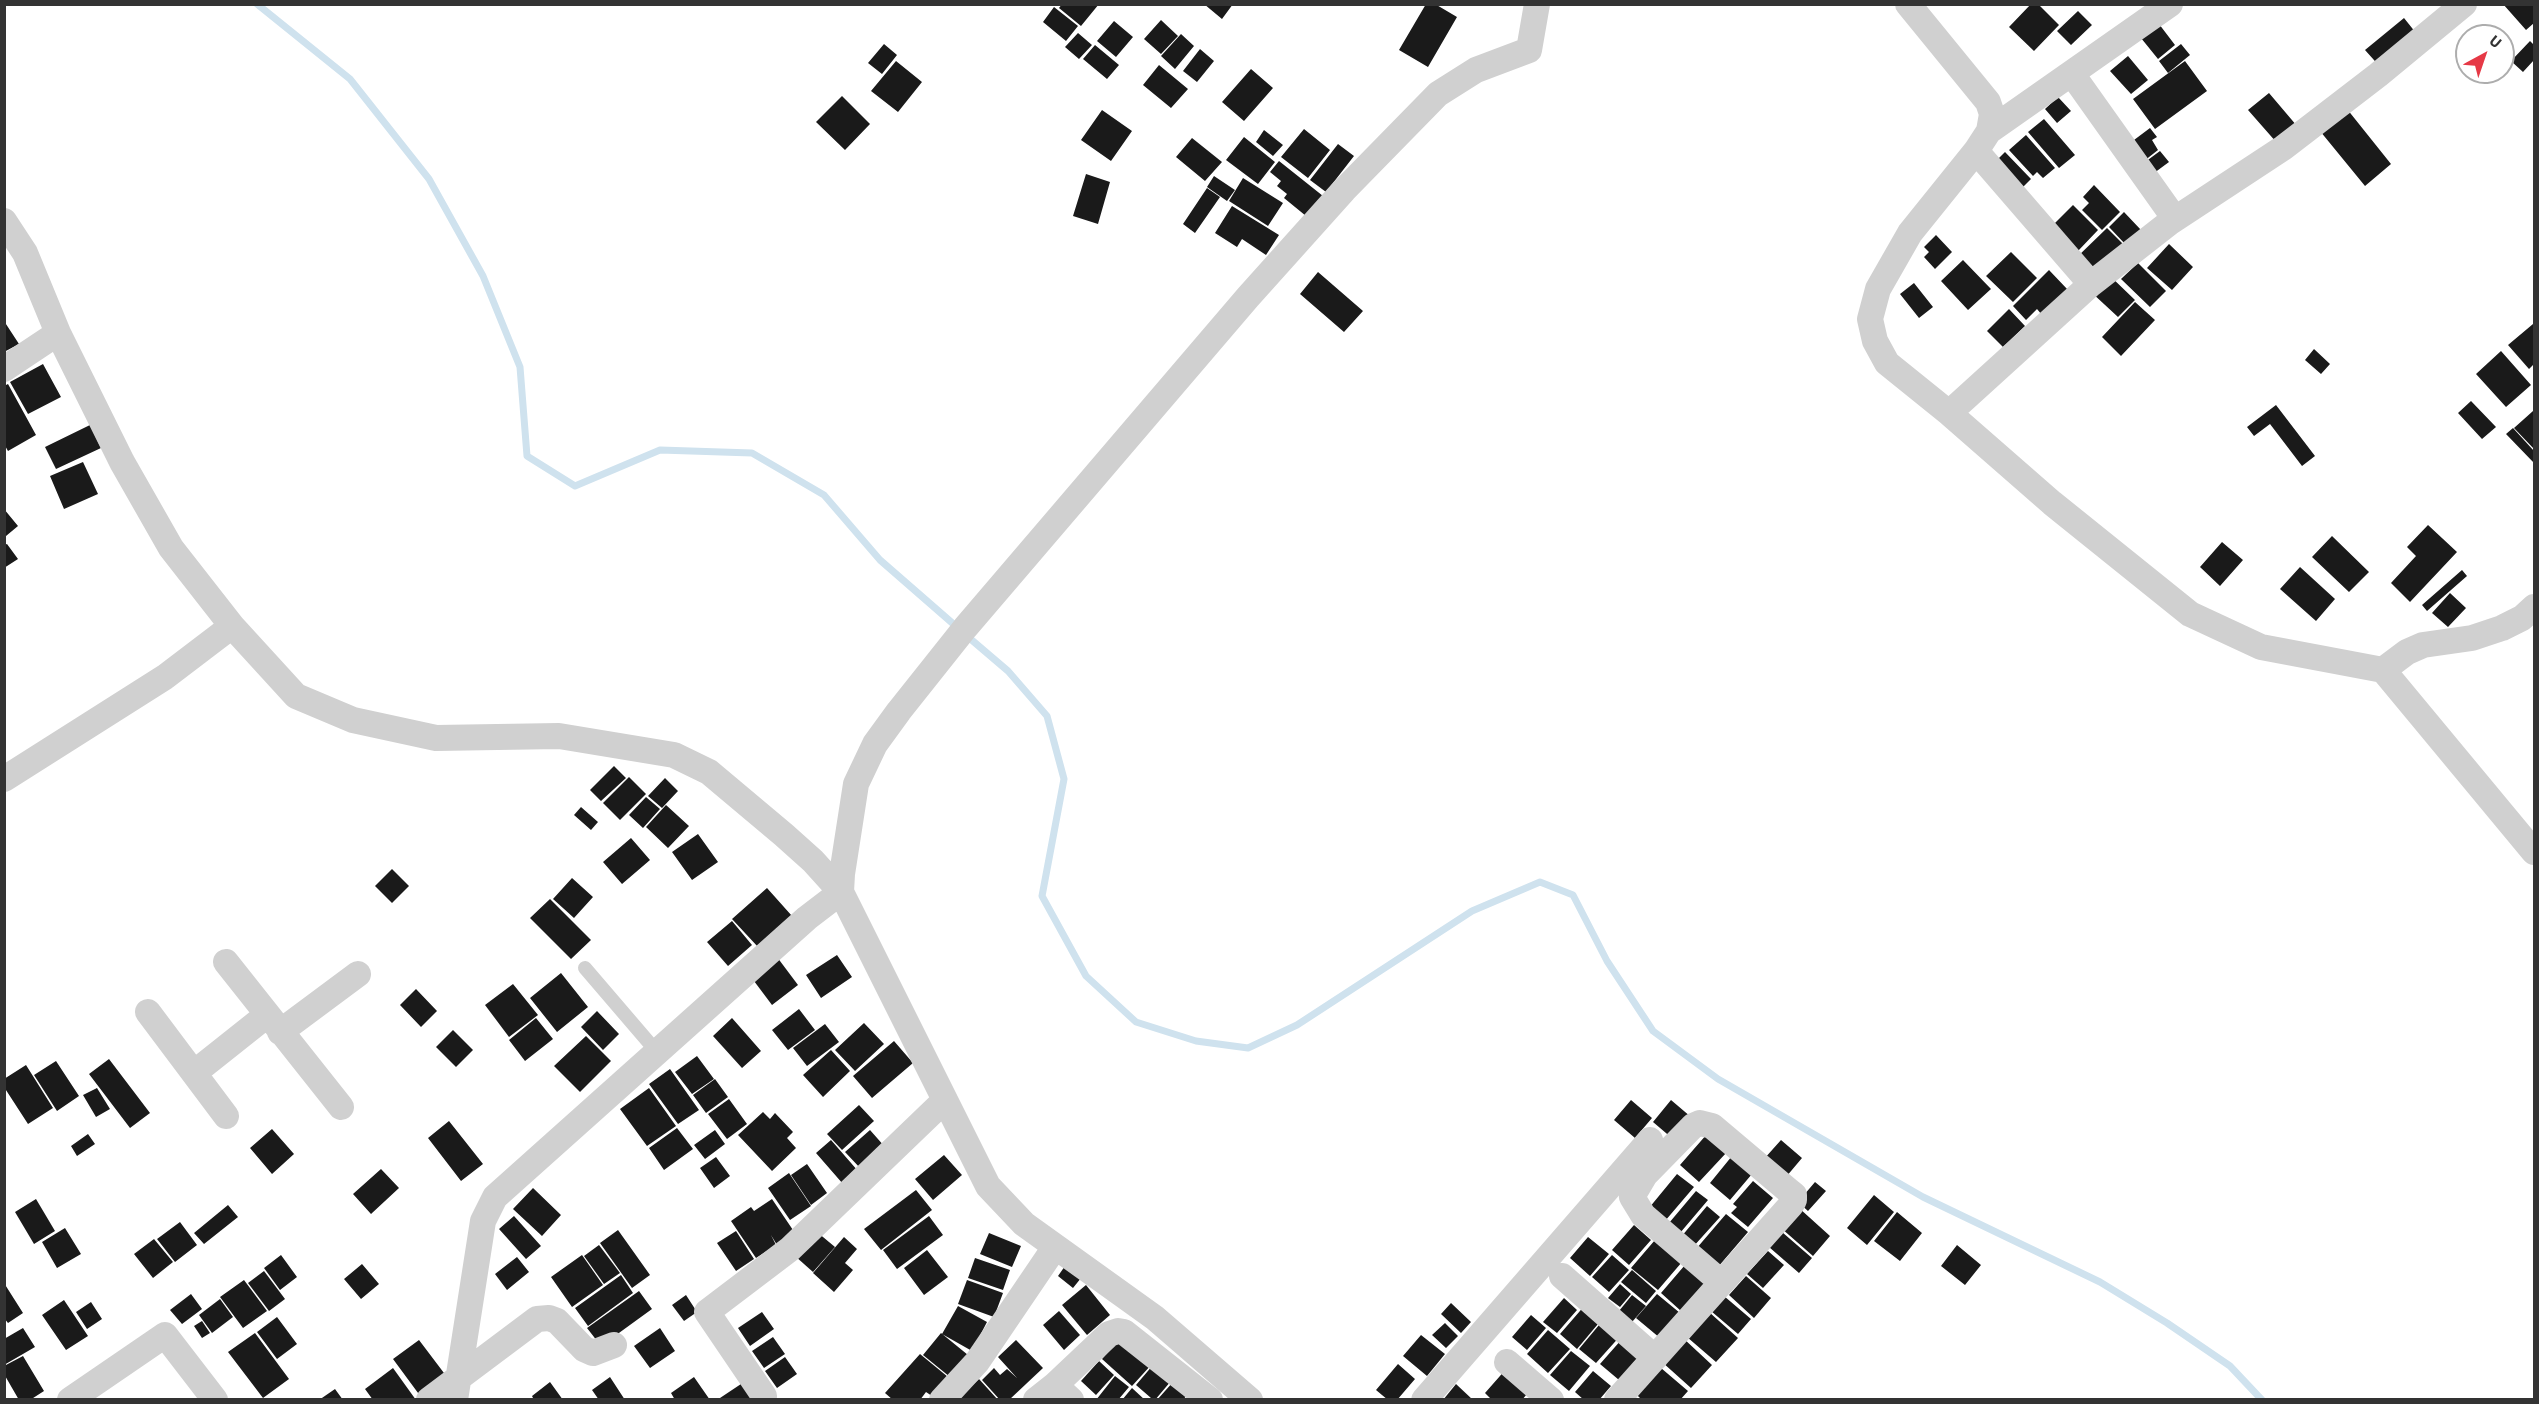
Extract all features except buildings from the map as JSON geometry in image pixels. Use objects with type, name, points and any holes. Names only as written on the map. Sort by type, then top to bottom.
[{"type":"street","points":[[457,1389],[483,1221],[495,1197],[807,918],[841,892],[850,812],[856,784],[864,763],[899,711],[965,628],[1248,297],[1393,138],[1438,94],[1476,70],[1529,50],[1537,4]]},
{"type":"street","points":[[1908,4],[1988,102],[1992,114],[1983,141]]},
{"type":"street","points":[[2170,4],[1983,141],[1910,233],[1878,290],[1870,319],[1875,341],[1887,363],[1949,413],[2052,503],[2190,614],[2261,648],[2383,670],[2535,852]]},
{"type":"street","points":[[1949,413],[2091,284],[2175,219],[2283,148],[2378,75],[2464,4]]},
{"type":"street","points":[[2072,74],[2175,219]]},
{"type":"street","points":[[1983,141],[2091,284]]},
{"type":"street","points":[[4,220],[26,253],[58,333],[122,462],[171,548],[232,626],[296,696],[353,720],[436,738],[559,736],[674,754],[709,772],[813,861],[841,892],[988,1186],[1024,1224],[1155,1318],[1250,1400]]},
{"type":"street","points":[[4,369],[58,333]]},
{"type":"street","points":[[2383,670],[2407,652],[2423,645],[2472,638],[2502,628],[2522,618],[2535,607]]},
{"type":"street","points":[[4,779],[87,729],[165,677],[232,626]]},
{"type":"street","points":[[226,963],[341,1107]]},
{"type":"street","points":[[194,1073],[358,974]]},
{"type":"street","points":[[148,1012],[226,1116]]},
{"type":"street","points":[[764,1396],[707,1312],[790,1250],[945,1100]]},
{"type":"street","points":[[1617,1400],[1791,1205],[1794,1195],[1712,1126],[1700,1123],[1693,1126],[1645,1175],[1632,1197],[1643,1215],[1721,1282]]},
{"type":"street","points":[[1424,1400],[1650,1140]]},
{"type":"street","points":[[942,1400],[977,1362],[1055,1247]]},
{"type":"street","points":[[1562,1276],[1654,1358]]},
{"type":"street","points":[[429,1400],[457,1389],[537,1319],[557,1321],[584,1349],[593,1353],[614,1345]]},
{"type":"street","points":[[1054,1395],[1109,1334],[1118,1331],[1124,1332],[1210,1400]]},
{"type":"street","points":[[70,1400],[165,1335],[215,1400]]},
{"type":"street","points":[[1507,1362],[1551,1400]]},
{"type":"lane","points":[[585,968],[657,1052]]},
{"type":"waterway","points":[[257,4],[350,79],[429,179],[483,276],[520,367],[527,456],[575,486],[660,450],[752,453],[824,495],[880,560],[958,628]]},
{"type":"waterway","points":[[967,636],[1008,671],[1047,716],[1064,779],[1042,896],[1086,976],[1136,1022],[1196,1041],[1248,1048],[1297,1025],[1472,911],[1540,882],[1573,895],[1607,961],[1653,1031],[1718,1079],[1923,1197],[2100,1282],[2167,1323],[2230,1366],[2262,1400]]}]
